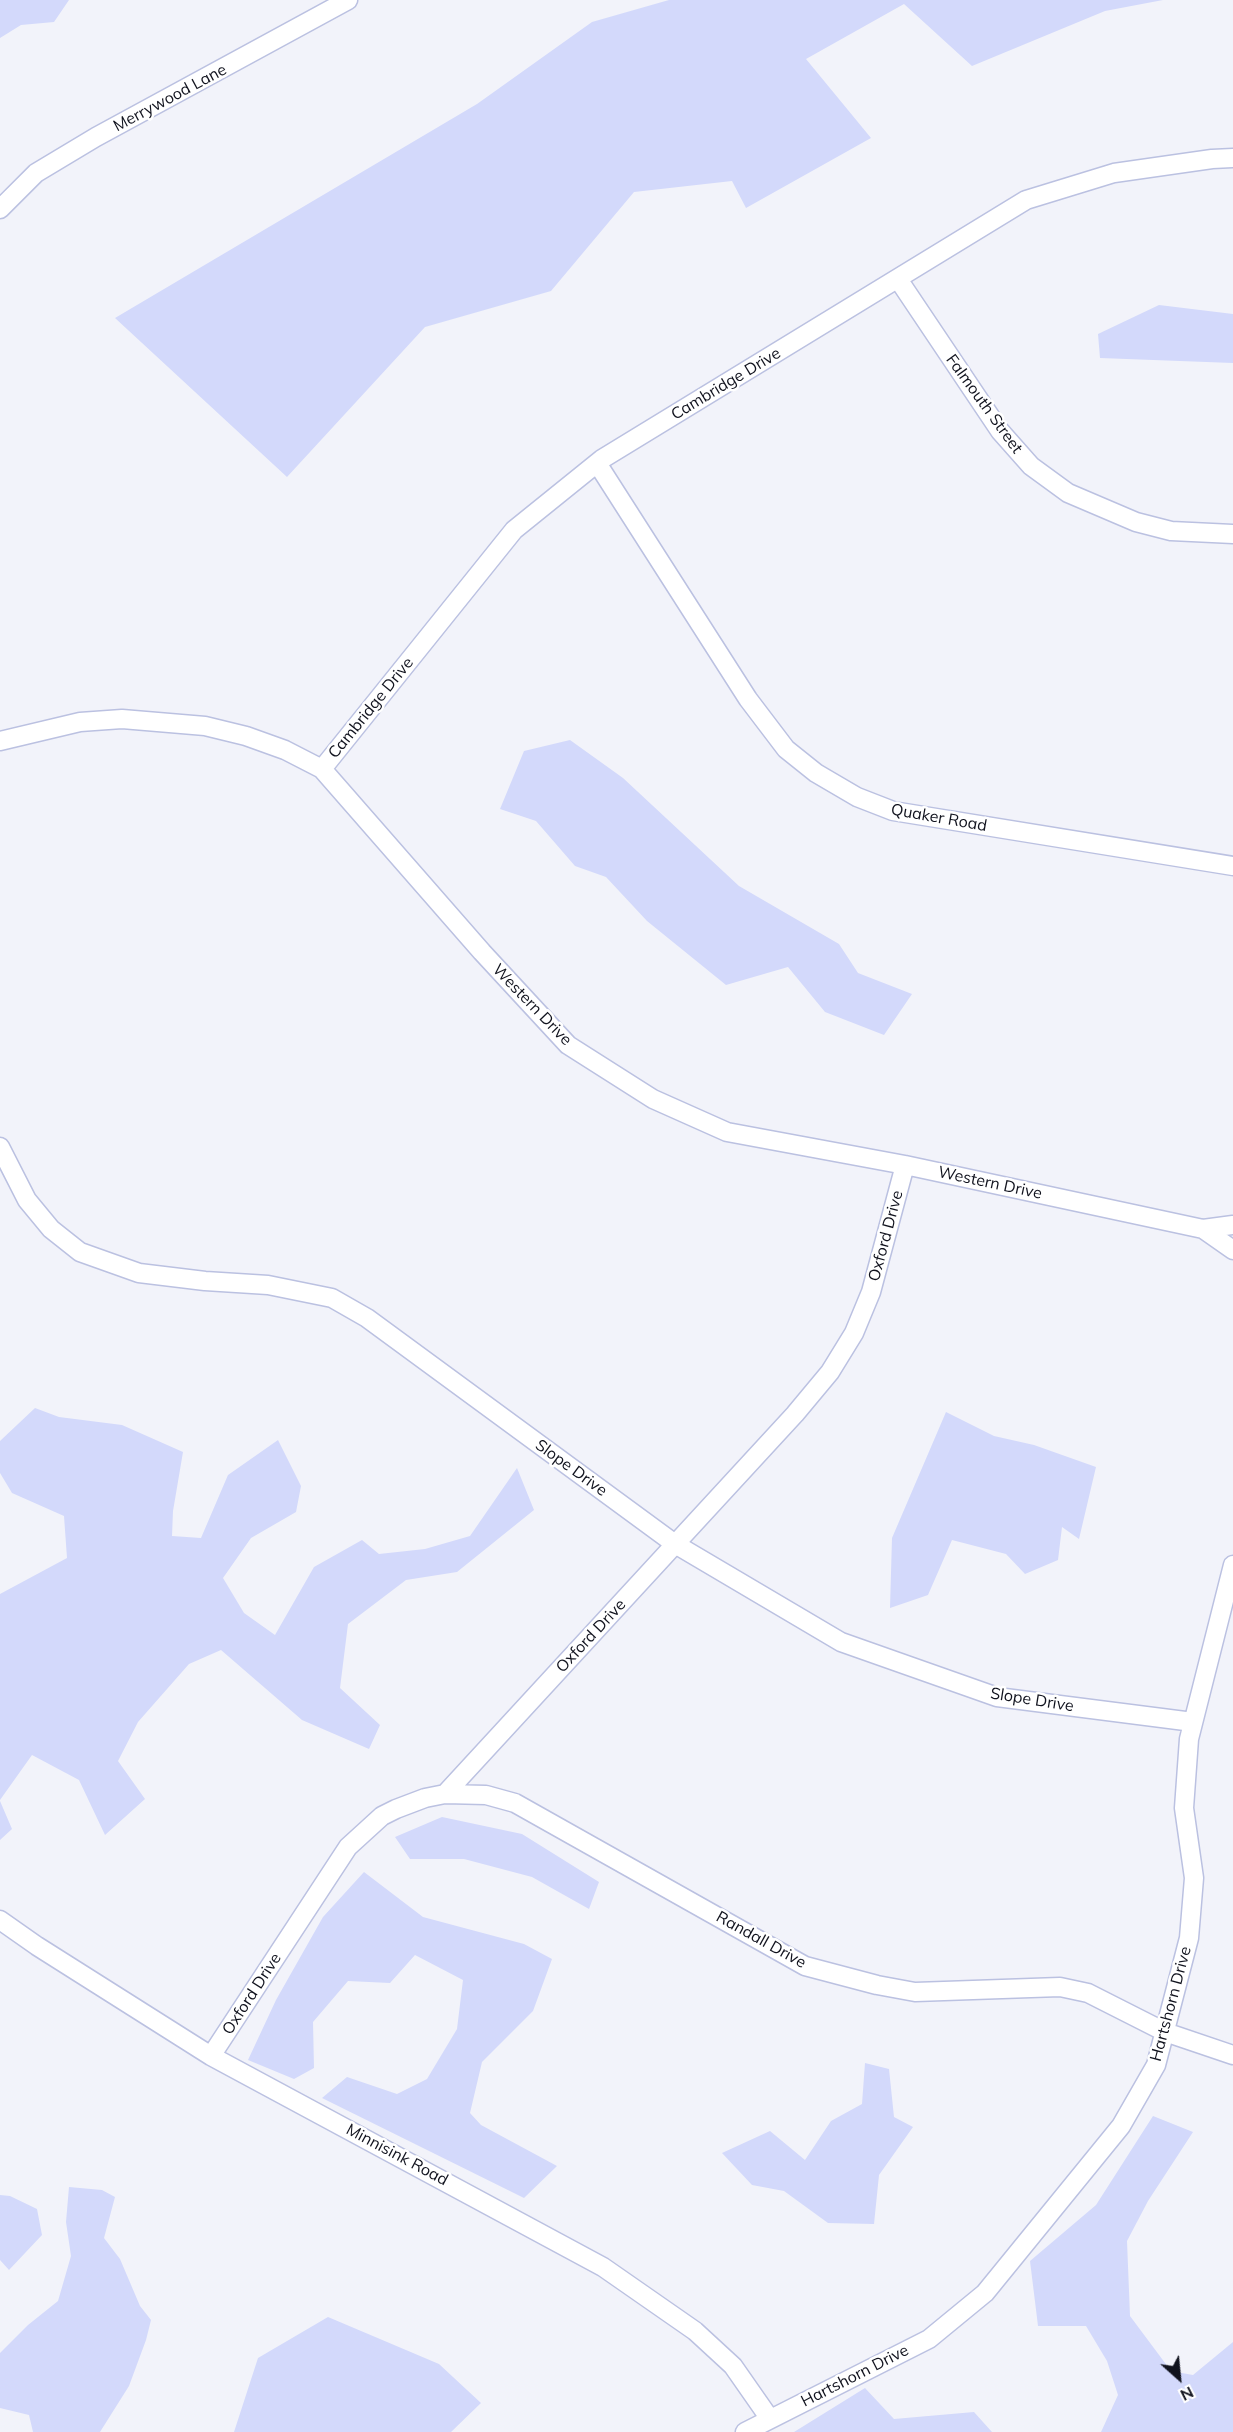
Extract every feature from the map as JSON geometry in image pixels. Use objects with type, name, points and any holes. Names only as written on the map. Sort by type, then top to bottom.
[{"type":"street","name":"Merrywood Lane","points":[[0,209],[36,173],[86,143],[348,0]]},
{"type":"street","name":"Cambridge Drive","points":[[322,769],[514,530],[597,463],[1026,200],[1114,173],[1233,158]]},
{"type":"street","name":"Falmouth Street","points":[[898,279],[987,413],[1031,466],[1068,493],[1137,522],[1172,531],[1233,534]]},
{"type":"street","name":"Quaker Road","points":[[597,463],[748,699],[786,748],[816,773],[857,796],[893,811],[1233,866]]},
{"type":"street","name":"Western Drive","points":[[0,741],[80,722],[122,719],[164,721],[205,726],[246,736],[285,750],[322,769],[482,952],[568,1045],[653,1099],[727,1132],[905,1165],[1203,1229],[1233,1225]]},
{"type":"street","name":"Slope Drive","points":[[0,1147],[27,1200],[51,1229],[80,1252],[139,1273],[205,1281],[268,1284],[332,1298],[367,1318],[675,1544],[841,1642],[915,1670],[997,1697],[1193,1722]]},
{"type":"street","name":"Oxford Drive","points":[[212,2056],[348,1847],[382,1816],[424,1798],[445,1794],[795,1414],[830,1372],[854,1333],[871,1292],[905,1165]]},
{"type":"street","name":"Western Drive","points":[[1203,1229],[1233,1250]]},
{"type":"street","name":"Hartshorn Drive","points":[[745,2432],[929,2339],[985,2293],[1121,2126],[1156,2065],[1189,1938],[1194,1878],[1184,1808],[1189,1739],[1233,1565]]},
{"type":"street","name":"Randall Drive","points":[[445,1794],[486,1795],[515,1803],[805,1966],[877,1985],[915,1992],[1060,1987],[1088,1993],[1165,2032],[1233,2055]]},
{"type":"street","name":"Minnisink Road","points":[[0,1920],[37,1946],[212,2056],[603,2267],[695,2331],[733,2367],[770,2419]]},
{"type":"shaded area","points":[[0,0],[69,0],[54,22],[21,25],[0,38]]},
{"type":"shaded area","points":[[669,0],[1163,0],[1105,11],[972,66],[904,4],[806,59],[871,138],[746,208],[732,181],[634,192],[551,291],[425,327],[287,477],[115,318],[477,104],[592,22]]},
{"type":"shaded area","points":[[1159,305],[1233,314],[1233,363],[1100,358],[1098,334]]},
{"type":"shaded area","points":[[570,740],[623,778],[739,886],[839,944],[858,973],[912,994],[884,1035],[825,1012],[788,967],[726,985],[647,921],[606,877],[575,866],[536,821],[500,809],[524,751]]},
{"type":"shaded area","points":[[35,1408],[59,1417],[122,1425],[183,1452],[173,1511],[172,1536],[201,1538],[228,1475],[278,1440],[301,1486],[296,1512],[251,1538],[223,1578],[244,1613],[275,1635],[314,1567],[362,1540],[379,1554],[425,1549],[470,1536],[517,1468],[534,1510],[457,1572],[406,1580],[348,1624],[340,1688],[380,1725],[369,1749],[302,1720],[221,1650],[189,1664],[138,1722],[118,1761],[145,1799],[105,1835],[79,1780],[32,1755],[0,1800],[0,1594],[67,1558],[64,1516],[12,1493],[0,1473],[0,1441]]},
{"type":"shaded area","points":[[946,1412],[994,1436],[1034,1445],[1096,1467],[1079,1539],[1062,1527],[1058,1560],[1025,1574],[1006,1554],[952,1540],[928,1595],[890,1608],[892,1538]]},
{"type":"shaded area","points":[[0,1801],[12,1829],[0,1840]]},
{"type":"shaded area","points":[[442,1817],[522,1834],[599,1882],[589,1909],[532,1877],[464,1859],[410,1859],[395,1837]]},
{"type":"shaded area","points":[[364,1872],[423,1917],[524,1944],[552,1959],[533,2011],[482,2062],[470,2113],[481,2125],[557,2166],[524,2198],[322,2098],[347,2077],[397,2094],[427,2079],[457,2029],[463,1980],[415,1955],[390,1983],[348,1981],[313,2022],[314,2068],[294,2079],[248,2060],[276,2000],[323,1917]]},
{"type":"shaded area","points":[[865,2063],[889,2069],[894,2117],[913,2127],[879,2175],[874,2224],[828,2223],[784,2191],[752,2185],[722,2153],[770,2131],[805,2160],[831,2121],[862,2104]]},
{"type":"shaded area","points":[[1153,2116],[1193,2132],[1148,2201],[1127,2241],[1130,2316],[1171,2371],[1193,2375],[1233,2342],[1233,2432],[1101,2432],[1118,2395],[1107,2361],[1086,2326],[1038,2326],[1030,2261],[1096,2205]]},
{"type":"shaded area","points":[[69,2187],[102,2190],[115,2197],[104,2238],[120,2259],[140,2306],[151,2320],[129,2386],[100,2432],[33,2432],[29,2415],[0,2408],[0,2353],[28,2325],[58,2301],[71,2256],[66,2222]]},
{"type":"shaded area","points":[[0,2195],[10,2196],[37,2209],[42,2235],[9,2270],[0,2260]]},
{"type":"shaded area","points":[[328,2317],[439,2364],[481,2403],[451,2432],[234,2432],[258,2358]]},
{"type":"shaded area","points":[[865,2388],[894,2419],[974,2412],[992,2432],[794,2432]]}]
